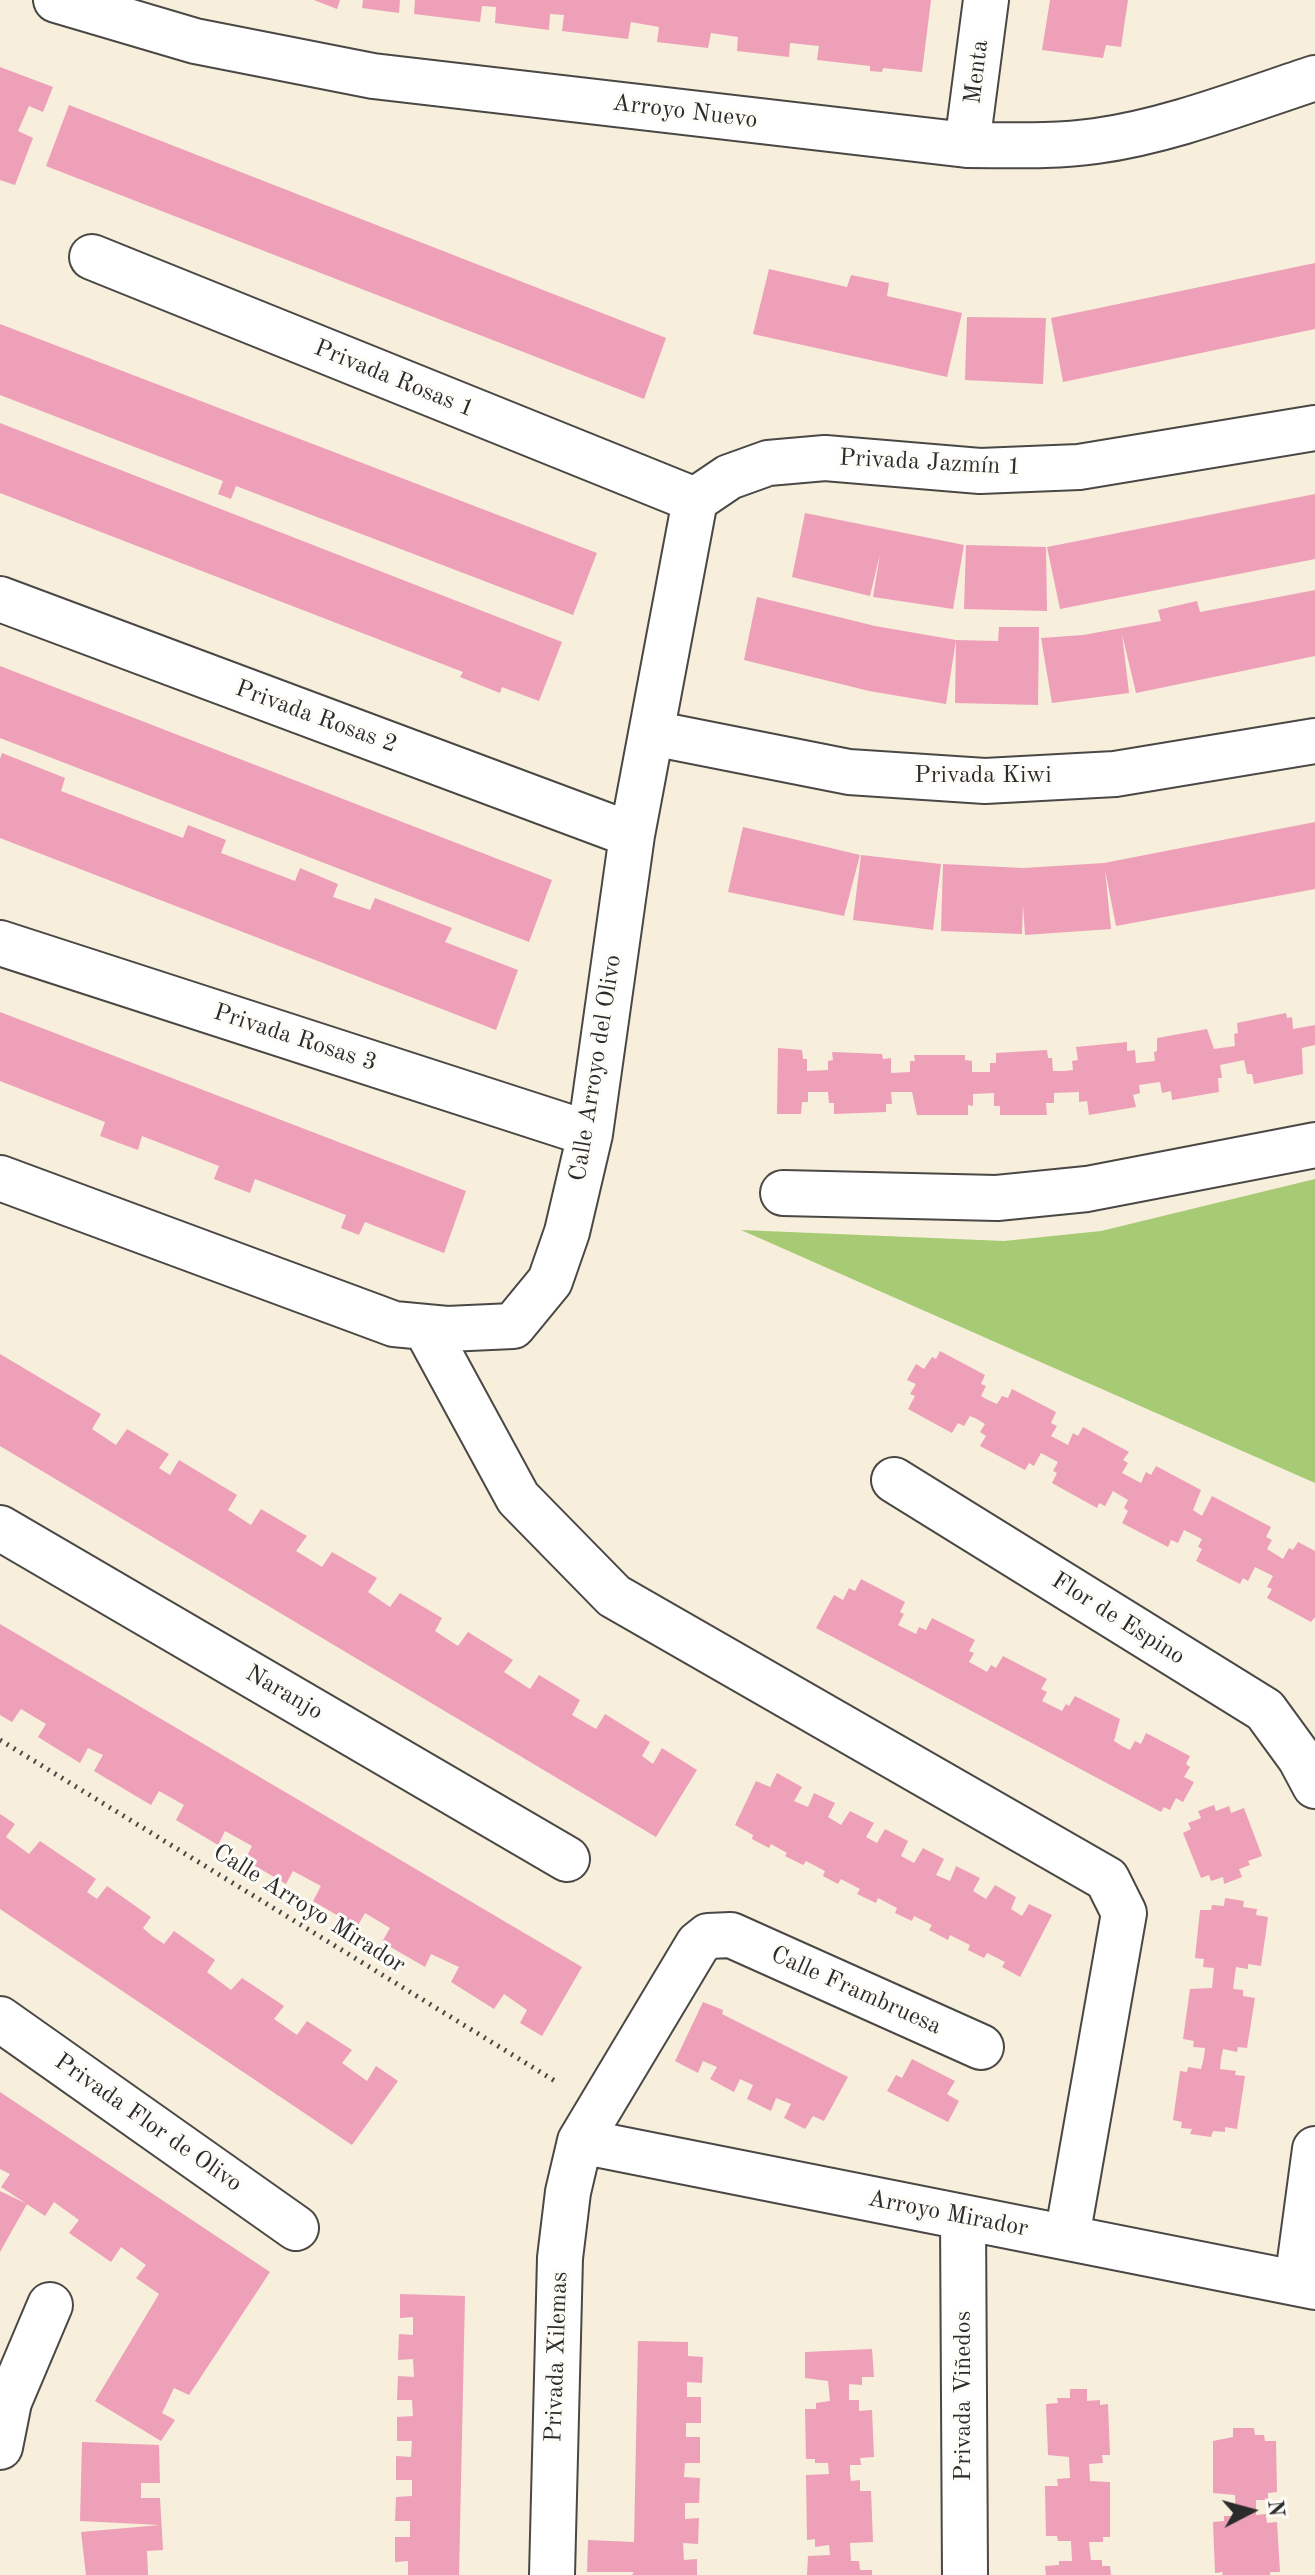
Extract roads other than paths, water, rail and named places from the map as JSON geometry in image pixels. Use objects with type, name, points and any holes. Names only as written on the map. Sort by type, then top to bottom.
[{"type":"street","name":"Arroyo Nuevo","points":[[56,0],[195,41],[373,76],[967,145],[1046,146],[1097,141],[1155,128],[1314,72]]},
{"type":"street","name":"Menta","points":[[967,145],[986,0]]},
{"type":"street","name":"Privada Rosas 1","points":[[92,257],[695,500]]},
{"type":"street","name":"Privada Jazmín 1","points":[[695,500],[729,477],[768,463],[825,458],[980,471],[1079,467],[1315,428]]},
{"type":"street","name":"Calle Arroyo del Olivo","points":[[0,1178],[394,1324],[447,1329],[513,1326],[550,1281],[567,1232],[590,1134],[632,835],[695,500]]},
{"type":"street","name":"Privada Rosas 2","points":[[0,599],[632,835]]},
{"type":"street","name":"Privada Kiwi","points":[[652,733],[849,772],[985,781],[1115,774],[1315,741]]},
{"type":"street","name":"Privada Rosas 3","points":[[0,943],[590,1134]]},
{"type":"street","points":[[783,1193],[997,1198],[1087,1189],[1315,1145]]},
{"type":"street","points":[[425,1327],[518,1498],[614,1596],[1107,1879],[1124,1913],[1067,2237]]},
{"type":"street","name":"Flor de Espino","points":[[894,1480],[1265,1710],[1300,1758],[1315,1786]]},
{"type":"street","name":"Naranjo","points":[[0,1528],[567,1859]]},
{"type":"street","name":"Calle Frambruesa","points":[[731,1935],[981,2047]]},
{"type":"street","name":"Privada Xilemas","points":[[552,2575],[560,2258],[568,2192],[590,2125],[698,1944],[708,1936],[731,1935]]},
{"type":"street","name":"Privada Flor de Olivo","points":[[0,2019],[296,2228]]},
{"type":"street","name":"Arroyo Mirador","points":[[590,2125],[963,2217],[1306,2285]]},
{"type":"street","points":[[1306,2285],[1315,2149]]},
{"type":"street","name":"Privada Viñedos","points":[[963,2217],[965,2575]]},
{"type":"street","points":[[0,2447],[9,2402],[50,2305]]}]
